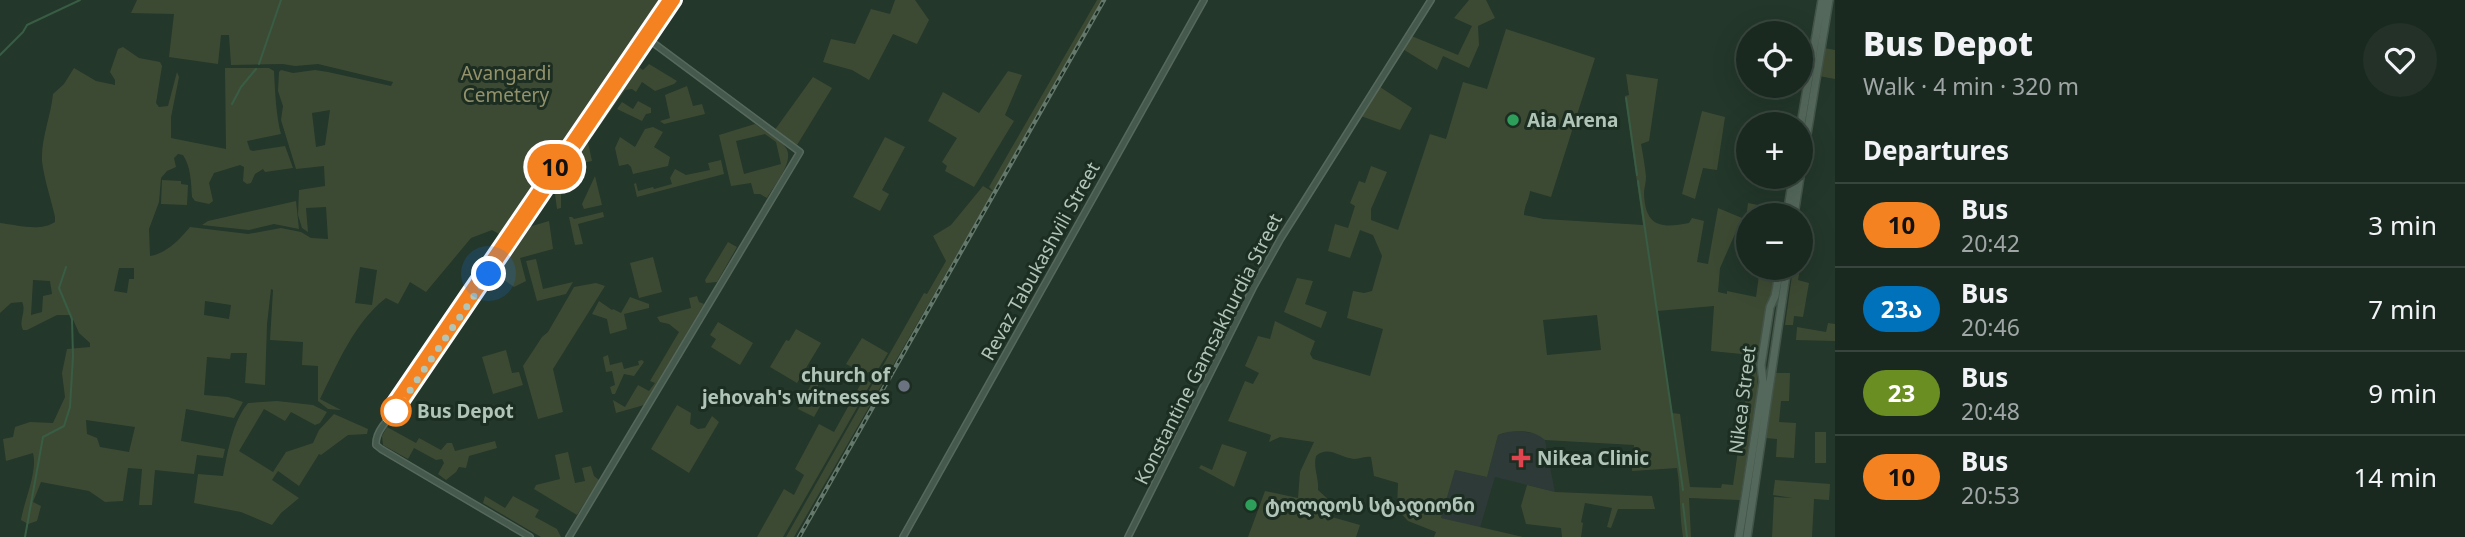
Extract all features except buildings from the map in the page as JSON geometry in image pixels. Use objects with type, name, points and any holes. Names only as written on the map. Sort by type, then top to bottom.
[{"type":"main road","points":[[530,537],[376,445],[376,437],[646,37],[668,0]]},
{"type":"main road","points":[[646,37],[675,0]]},
{"type":"main road","name":"Revaz Tabukashvili Street","points":[[903,537],[1204,0]]},
{"type":"main road","name":"Konstantine Gamsakhurdia Street","points":[[1128,537],[1254,286],[1281,238],[1431,0]]},
{"type":"main road","points":[[1803,112],[1822,0]]},
{"type":"main road","points":[[1811,112],[1829,0]]},
{"type":"main road","points":[[569,537],[800,152],[646,37]]},
{"type":"main road","name":"Nikea Street","points":[[1739,537],[1758,422],[1763,382],[1761,369],[1778,280]]},
{"type":"main road","name":"Nikea Street","points":[[1746,537],[1785,280]]},
{"type":"main road","points":[[1772,303],[1782,306]]},
{"type":"main road","points":[[1761,369],[1766,372],[1772,370]]},
{"type":"shaded area","points":[[1513,430],[1539,434],[1545,440],[1555,492],[1495,477],[1480,528],[1441,518],[1455,470],[1487,477],[1498,435]]},
{"type":"green space","name":"Avangardi Cemetery","points":[[137,0],[664,0],[566,147],[556,155],[547,174],[504,237],[492,230],[471,238],[426,292],[410,282],[398,304],[386,298],[365,319],[348,344],[320,399],[341,410],[328,409],[318,401],[318,366],[302,365],[303,342],[270,340],[271,289],[265,385],[245,383],[247,353],[231,353],[230,359],[207,357],[204,395],[228,397],[243,402],[234,418],[186,409],[181,441],[225,449],[223,458],[197,455],[194,474],[155,470],[152,505],[139,505],[142,469],[128,468],[123,501],[105,502],[89,491],[41,482],[33,502],[41,506],[37,521],[28,524],[21,520],[32,477],[33,453],[6,461],[3,439],[13,437],[15,427],[30,422],[53,423],[65,397],[62,373],[67,349],[90,347],[90,343],[79,333],[71,315],[57,315],[23,330],[22,302],[11,303],[0,313],[0,223],[42,227],[55,222],[43,168],[43,144],[53,94],[64,84],[74,68],[96,81],[115,85],[110,72],[118,49],[123,47],[139,58],[160,62],[162,66],[156,103],[159,107],[168,106],[177,72],[179,77],[171,117],[171,138],[226,149],[225,68],[269,68],[274,71],[281,134],[247,141],[253,151],[285,146],[293,168],[265,172],[263,169],[247,184],[243,181],[244,167],[240,165],[214,173],[209,183],[213,201],[209,204],[195,201],[192,197],[188,165],[183,155],[178,154],[174,158],[176,167],[161,178],[159,202],[149,229],[150,256],[167,249],[190,227],[248,234],[281,228],[301,232],[311,238],[328,239],[326,207],[306,208],[308,232],[302,228],[298,215],[299,190],[325,186],[324,166],[296,169],[281,120],[283,106],[278,91],[279,72],[315,70],[391,86],[393,82],[318,64],[231,65],[229,35],[221,35],[218,64],[169,57],[174,14],[131,13]],"holes":[[[330,110],[325,145],[316,147],[312,113]],[[360,267],[377,270],[372,305],[355,303]],[[119,268],[134,268],[134,279],[129,279],[127,293],[114,291]],[[33,280],[50,281],[52,294],[43,296],[42,312],[31,315]],[[205,301],[231,305],[229,319],[204,315]],[[86,420],[135,427],[129,452],[100,447],[97,438],[87,434]]]},
{"type":"green space","points":[[895,0],[915,0],[929,20],[917,44],[893,34],[869,80],[852,70],[823,62],[831,39],[855,44],[871,9],[890,14]]},
{"type":"green space","points":[[1097,0],[1102,0],[993,191],[989,187]]},
{"type":"green space","points":[[1469,0],[1486,0],[1495,18],[1478,26],[1479,45],[1469,68],[1443,56],[1437,70],[1401,48],[1409,35],[1458,55],[1472,26],[1454,18]]},
{"type":"green space","points":[[1506,29],[1595,58],[1551,197],[1530,191],[1524,215],[1544,219],[1643,225],[1625,96],[1629,95],[1626,74],[1658,79],[1649,141],[1641,144],[1646,177],[1645,204],[1651,219],[1662,225],[1689,223],[1692,218],[1704,221],[1697,262],[1708,264],[1718,208],[1736,216],[1736,232],[1720,268],[1718,292],[1727,294],[1727,291],[1756,297],[1758,280],[1774,280],[1756,366],[1758,387],[1740,500],[1689,498],[1691,537],[1683,537],[1677,468],[1632,471],[1634,445],[1545,440],[1529,432],[1516,431],[1498,435],[1487,477],[1455,470],[1441,518],[1523,537],[1434,537],[1436,532],[1408,521],[1397,509],[1398,483],[1374,476],[1371,457],[1354,459],[1325,452],[1316,456],[1318,490],[1333,504],[1332,517],[1360,525],[1356,537],[1248,537],[1265,491],[1298,498],[1300,472],[1314,442],[1280,437],[1269,442],[1271,435],[1228,421],[1245,381],[1253,384],[1259,373],[1245,366],[1258,336],[1270,339],[1275,321],[1315,341],[1310,354],[1313,359],[1370,376],[1383,329],[1347,318],[1353,291],[1372,291],[1382,256],[1373,235],[1360,230],[1350,258],[1328,251],[1335,224],[1348,228],[1355,206],[1350,203],[1359,181],[1365,183],[1371,166],[1387,172],[1371,209],[1371,220],[1398,230],[1430,134],[1446,139],[1463,82],[1487,89]],"holes":[[[1714,306],[1711,351],[1752,355],[1733,485],[1722,484],[1721,488],[1690,487],[1680,414],[1672,413],[1657,311]],[[1597,315],[1601,350],[1547,355],[1543,320]]]},
{"type":"green space","points":[[1824,48],[1835,50],[1835,79],[1819,76]]},
{"type":"green space","points":[[649,64],[677,81],[655,91],[642,82],[636,92],[632,89],[625,90],[592,137],[590,133],[637,66],[643,70]]},
{"type":"green space","points":[[1008,71],[1022,75],[1005,115],[1014,121],[974,187],[945,171],[947,166],[942,162],[957,138],[928,121],[943,92],[979,113]]},
{"type":"green space","points":[[813,77],[832,88],[797,145],[774,131]]},
{"type":"green space","points":[[1377,85],[1412,108],[1400,130],[1358,115]]},
{"type":"green space","points":[[687,86],[693,106],[702,104],[705,114],[664,124],[660,121],[670,118],[665,95]]},
{"type":"green space","points":[[638,101],[651,108],[651,113],[646,114],[642,121],[617,109],[622,102],[633,109]]},
{"type":"green space","points":[[1702,111],[1725,117],[1717,170],[1703,168],[1695,199],[1682,194]]},
{"type":"green space","points":[[755,124],[786,148],[786,167],[767,198],[754,194],[751,183],[731,186],[719,135]],"holes":[[[765,134],[776,142],[781,164],[744,174],[736,141]]]},
{"type":"green space","points":[[653,127],[663,132],[654,147],[670,157],[668,166],[633,174],[628,164],[619,166],[615,148],[620,137],[635,147],[645,129]]},
{"type":"green space","points":[[885,137],[905,147],[882,190],[889,194],[880,211],[853,197]]},
{"type":"green space","points":[[587,138],[592,161],[577,164],[561,195],[561,208],[557,209],[555,194],[549,191]]},
{"type":"green space","points":[[721,160],[724,174],[637,197],[636,183],[638,191],[653,187],[654,189],[672,184],[670,178],[675,169],[686,175],[710,170],[708,163]]},
{"type":"green space","points":[[595,176],[602,205],[584,209],[582,204]]},
{"type":"green space","points":[[162,180],[181,181],[181,184],[188,185],[187,205],[161,204]]},
{"type":"green space","points":[[983,186],[993,192],[794,537],[786,537],[924,293],[927,294],[946,261],[933,236],[951,225]]},
{"type":"green space","points":[[296,201],[299,229],[274,224],[249,230],[202,225],[208,221]]},
{"type":"green space","points":[[603,212],[604,217],[578,224],[583,244],[575,245],[569,217],[574,219]]},
{"type":"green space","points":[[549,221],[553,249],[520,258],[526,281],[514,287],[497,275],[454,340],[450,339],[522,229]]},
{"type":"green space","points":[[728,242],[737,247],[717,282],[706,283],[705,280]]},
{"type":"green space","points":[[653,257],[662,292],[639,298],[630,263]]},
{"type":"green space","points":[[536,259],[543,289],[573,282],[566,294],[537,301],[526,261]]},
{"type":"green space","points":[[1297,278],[1313,281],[1305,304],[1327,312],[1321,328],[1284,312]]},
{"type":"green space","points":[[1791,280],[1809,283],[1803,317],[1794,316],[1793,325],[1785,325]]},
{"type":"green space","points":[[596,283],[605,286],[553,369],[563,412],[538,419],[523,366],[548,332],[574,287]]},
{"type":"green space","points":[[697,296],[699,302],[704,304],[644,405],[616,413],[613,400],[625,407],[638,385],[649,391],[655,383],[650,381],[679,332],[669,324],[660,322],[657,317],[691,308],[689,298]]},
{"type":"green space","points":[[630,297],[649,304],[649,308],[624,314],[627,329],[610,334],[607,319],[592,314],[599,301],[621,313]]},
{"type":"green space","points":[[718,322],[753,343],[740,365],[711,347],[716,339],[710,335]]},
{"type":"green space","points":[[1828,323],[1835,324],[1835,341],[1796,340],[1797,327],[1826,332]]},
{"type":"green space","points":[[796,329],[821,343],[797,383],[770,367]]},
{"type":"green space","points":[[862,338],[888,353],[877,371],[864,373],[846,364]]},
{"type":"green space","points":[[506,350],[512,373],[519,372],[523,385],[493,394],[482,357]]},
{"type":"green space","points":[[608,355],[610,365],[622,362],[624,369],[639,365],[638,361],[644,362],[634,376],[624,374],[615,394],[612,394],[610,387],[615,385],[612,371],[606,372],[603,357]]},
{"type":"green space","points":[[818,371],[824,374],[813,395],[823,401],[814,417],[798,409]]},
{"type":"green space","points":[[1776,373],[1790,373],[1789,401],[1781,401],[1779,422],[1796,423],[1794,458],[1776,457],[1777,439],[1766,438]]},
{"type":"green space","points":[[864,378],[871,383],[783,537],[757,537],[784,489],[794,495],[804,475],[795,469],[819,424],[834,432]]},
{"type":"green space","points":[[277,401],[313,405],[327,412],[320,423],[315,425],[291,412],[285,421],[264,409],[239,451],[273,472],[286,452],[313,443],[319,430],[334,414],[368,429],[367,434],[348,435],[319,454],[299,486],[278,471],[272,480],[299,498],[281,513],[272,525],[241,512],[194,503],[198,474],[223,476],[234,428],[248,403]]},
{"type":"green space","points":[[677,405],[691,413],[690,424],[698,429],[705,428],[712,416],[719,422],[689,473],[651,449]]},
{"type":"green space","points":[[387,427],[416,443],[419,438],[441,450],[447,443],[452,443],[455,451],[495,441],[497,448],[469,456],[466,468],[459,467],[446,480],[438,474],[444,463],[442,459],[436,460],[414,448],[408,459],[383,445],[382,436]]},
{"type":"green space","points":[[1815,432],[1826,432],[1826,463],[1815,463]]},
{"type":"green space","points":[[1222,444],[1247,452],[1234,487],[1199,468],[1201,465],[1212,470]]},
{"type":"green space","points":[[568,452],[575,483],[585,481],[582,468],[591,466],[594,476],[599,480],[577,515],[534,489],[536,485],[560,479],[555,455]]},
{"type":"green space","points":[[1775,480],[1830,484],[1829,500],[1814,499],[1812,537],[1772,537],[1774,497],[1793,498],[1773,495]]},
{"type":"green space","points":[[1527,485],[1555,492],[1652,496],[1655,509],[1618,509],[1611,528],[1607,527],[1612,508],[1585,503],[1581,537],[1562,537],[1561,528],[1526,524],[1521,506]]},
{"type":"green space","points":[[485,496],[505,508],[513,496],[539,510],[535,517],[557,529],[561,537],[541,537],[483,503]]},
{"type":"waterway","points":[[0,55],[27,25],[80,0]]},
{"type":"waterway","points":[[259,64],[281,0]]},
{"type":"waterway","points":[[232,104],[241,87],[256,69]]},
{"type":"waterway","points":[[1626,98],[1637,175]]},
{"type":"waterway","points":[[1638,181],[1683,490]]},
{"type":"waterway","points":[[25,537],[43,437],[64,426],[70,407],[72,319],[59,288],[66,267]]},
{"type":"waterway","points":[[1683,504],[1687,537]]},
{"type":"railway","points":[[799,537],[1104,0]]},
{"type":"bus line","name":"10","points":[[668,0],[394,402],[390,416],[675,0]]},
{"type":"place","name":"Aia Arena","points":[[1513,120]]},
{"type":"place","name":"church of jehovah's witnesses","points":[[904,386]]},
{"type":"place","name":"Bus Depot","points":[[396,411]]},
{"type":"place","name":"Nikea Clinic","points":[[1521,458]]},
{"type":"place","name":"ტოლდოს სტადიონი","points":[[1251,505]]},
{"type":"route","points":[[396,411],[489,274]]}]
